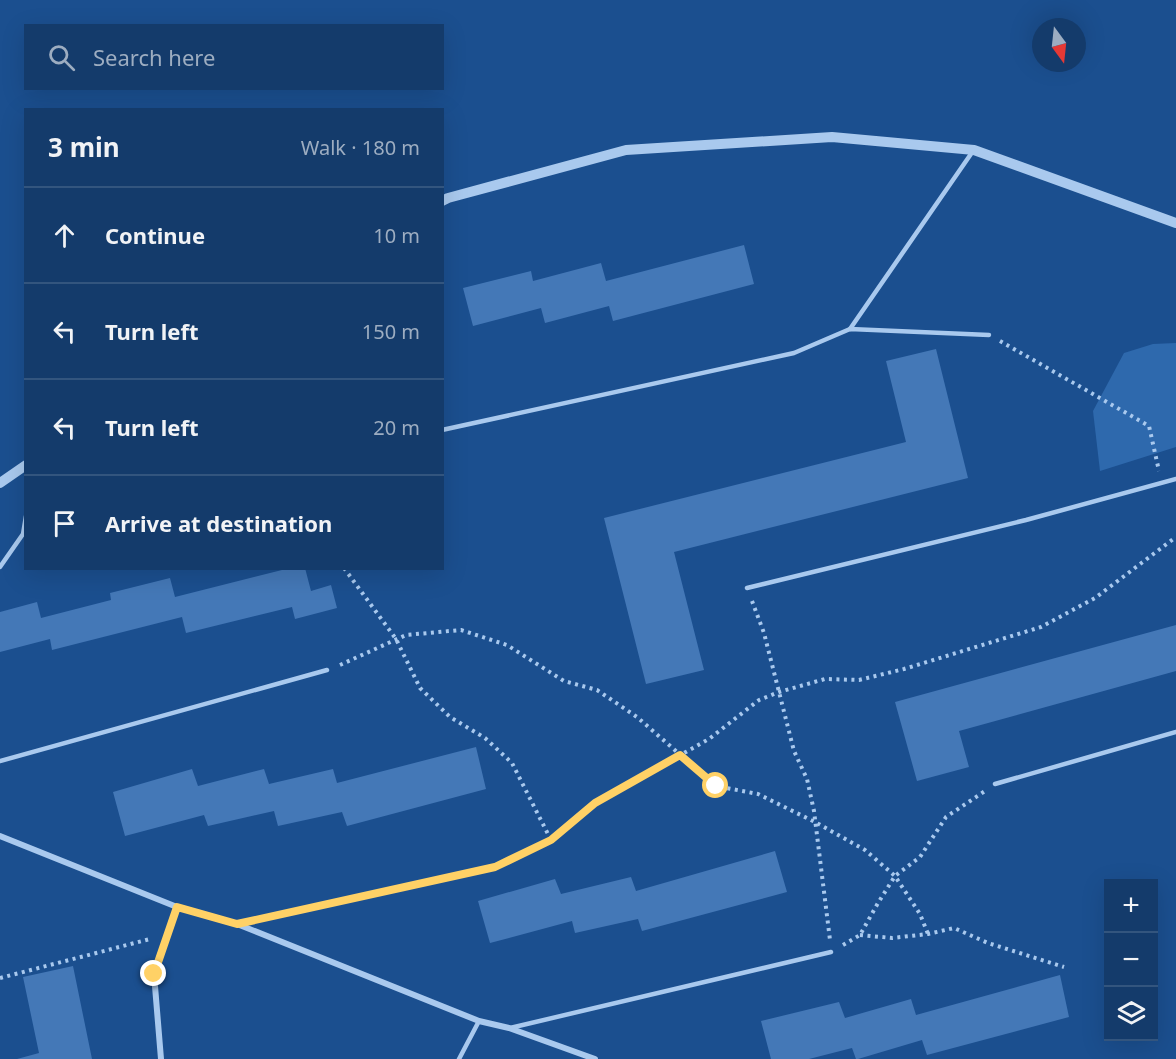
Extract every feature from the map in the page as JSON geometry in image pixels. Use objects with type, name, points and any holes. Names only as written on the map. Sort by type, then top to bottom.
[{"type":"street","points":[[444,200],[626,150],[832,137],[974,150],[1176,223]]},
{"type":"street","points":[[0,483],[24,466]]},
{"type":"street","points":[[0,836],[177,907],[237,924],[479,1021],[509,1028],[595,1059]]},
{"type":"street","points":[[161,1059],[154,974],[177,907]]},
{"type":"lane","points":[[850,329],[974,150]]},
{"type":"lane","points":[[444,430],[794,353],[850,329],[989,335]]},
{"type":"lane","points":[[747,588],[1026,520],[1176,479]]},
{"type":"lane","points":[[0,567],[24,534]]},
{"type":"lane","points":[[0,761],[327,670]]},
{"type":"lane","points":[[995,784],[1176,732]]},
{"type":"lane","points":[[237,924],[495,867]]},
{"type":"lane","points":[[509,1028],[831,952]]},
{"type":"lane","points":[[459,1059],[479,1021]]},
{"type":"path","points":[[989,335],[1149,426],[1161,483]]},
{"type":"path","points":[[495,867],[551,840],[595,803],[709,739],[759,700],[825,679],[859,680],[904,669],[1041,627],[1095,598],[1176,537]]},
{"type":"path","points":[[345,570],[396,639],[420,688],[450,717],[485,738],[512,763],[551,840]]},
{"type":"path","points":[[747,588],[764,633],[794,751],[807,779],[816,822],[831,952],[860,936],[892,938],[954,928],[988,942],[1064,967]]},
{"type":"path","points":[[327,670],[406,635],[461,630],[507,645],[564,681],[597,690],[637,717],[716,786],[758,794],[816,822],[865,850],[895,876],[920,914],[927,934]]},
{"type":"path","points":[[860,936],[895,876],[920,857],[946,817],[995,784]]},
{"type":"path","points":[[0,978],[168,934]]},
{"type":"shaded area","points":[[1176,343],[1176,447],[1100,471],[1093,411],[1124,353],[1153,344]]},
{"type":"building","points":[[744,245],[754,284],[613,321],[609,306],[545,323],[541,308],[473,326],[463,288],[531,271],[533,281],[601,263],[606,281]]},
{"type":"building","points":[[936,349],[968,478],[674,552],[704,670],[646,684],[604,518],[906,442],[886,361]]},
{"type":"building","points":[[282,570],[306,570],[311,591],[331,585],[337,608],[295,619],[292,607],[186,633],[182,617],[52,650],[50,639],[0,652],[0,612],[37,602],[41,618],[111,600],[110,593],[170,578],[175,597]]},
{"type":"building","points":[[1176,625],[1176,671],[959,731],[969,767],[917,781],[895,702]]},
{"type":"building","points":[[476,747],[486,789],[347,826],[342,812],[278,826],[274,811],[208,826],[204,815],[125,836],[113,792],[192,769],[198,786],[264,769],[269,784],[333,769],[337,783]]},
{"type":"building","points":[[775,851],[787,892],[642,931],[638,919],[575,933],[572,921],[490,943],[478,901],[555,879],[561,894],[631,877],[636,891]]},
{"type":"building","points":[[73,966],[92,1059],[17,1059],[39,1053],[23,977]]},
{"type":"building","points":[[1060,975],[1069,1017],[927,1055],[922,1040],[858,1059],[852,1048],[809,1059],[771,1059],[761,1021],[839,1002],[845,1018],[911,999],[916,1015]]},
{"type":"route","points":[[154,974],[177,907],[237,924],[495,867],[551,840],[595,803],[680,755],[716,786]]}]
